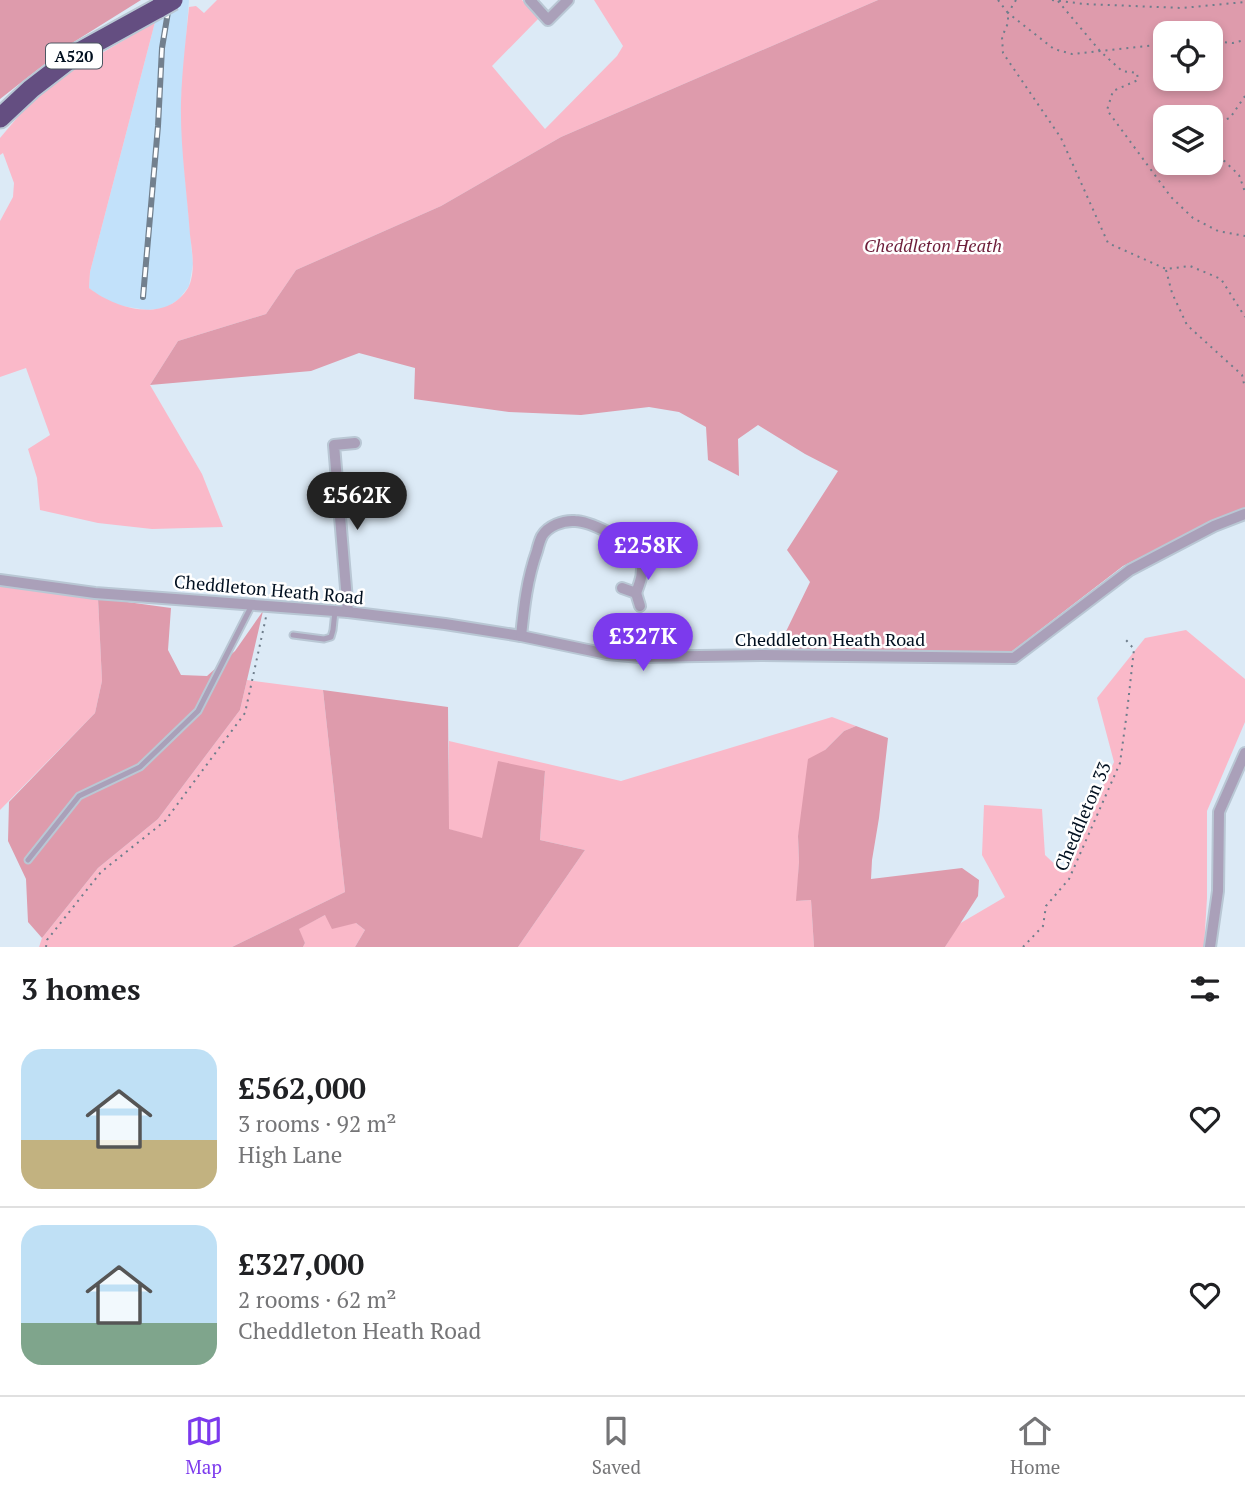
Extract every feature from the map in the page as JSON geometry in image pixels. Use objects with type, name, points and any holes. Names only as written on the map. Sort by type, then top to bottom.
[{"type":"highway","name":"A520","points":[[0,118],[31,89],[79,52],[166,4]]},
{"type":"street","points":[[530,0],[548,20],[568,0]]},
{"type":"street","points":[[348,612],[334,445],[355,443]]},
{"type":"street","name":"Cheddleton Heath Road","points":[[0,580],[95,593],[348,612],[445,624],[607,654],[640,657],[761,655],[1014,658],[1130,570],[1214,526],[1245,514]]},
{"type":"street","points":[[521,636],[525,596],[542,535],[551,527],[564,522],[586,523],[626,542],[636,552],[643,576],[636,593],[640,606]]},
{"type":"street","points":[[622,587],[636,593]]},
{"type":"street","points":[[1210,947],[1218,891],[1219,812],[1245,753]]},
{"type":"lane","points":[[28,860],[79,796],[140,767],[198,711],[252,605]]},
{"type":"lane","points":[[293,635],[324,639],[331,637],[335,611]]},
{"type":"path","points":[[998,0],[1008,13],[1054,48],[1072,54],[1153,45]]},
{"type":"path","points":[[1016,0],[1008,13],[1008,23],[1002,37],[1003,52],[1061,138],[1108,243],[1166,269],[1190,266],[1221,279],[1245,317]]},
{"type":"path","points":[[1052,0],[1084,5],[1182,8],[1245,2]]},
{"type":"path","points":[[1058,1],[1100,51],[1122,71],[1137,73],[1138,80],[1113,91],[1107,110],[1171,197],[1193,218],[1218,231],[1245,236]]},
{"type":"path","points":[[1223,42],[1245,40]]},
{"type":"path","points":[[1245,96],[1230,118],[1214,123],[1213,140],[1219,156],[1239,175],[1245,192]]},
{"type":"path","points":[[1166,269],[1172,293],[1187,325],[1244,374],[1245,388]]},
{"type":"path","points":[[46,947],[47,940],[101,872],[165,821],[245,713],[268,606]]},
{"type":"path","name":"Cheddleton 33","points":[[1023,947],[1043,926],[1046,906],[1069,879],[1120,763],[1133,649],[1126,639]]},
{"type":"shaded area","points":[[162,0],[189,0],[181,104],[193,264],[189,286],[179,299],[166,308],[147,310],[122,306],[103,299],[89,288],[90,272]]},
{"type":"shaded area","points":[[217,0],[522,0],[539,18],[492,66],[545,129],[617,56],[623,46],[594,0],[878,0],[561,137],[441,206],[296,270],[266,314],[178,341],[150,385],[202,474],[223,527],[152,529],[98,523],[40,510],[37,478],[28,449],[50,435],[26,368],[0,377],[0,221],[13,197],[14,183],[3,153],[0,155],[0,138],[27,106],[54,81],[155,22],[90,272],[89,288],[113,302],[140,309],[167,306],[179,299],[188,288],[193,269],[181,119],[189,7],[196,6],[204,13]]},
{"type":"shaded area","points":[[0,585],[98,598],[102,681],[95,713],[0,810]]},
{"type":"shaded area","points":[[1186,630],[1245,679],[1245,722],[1207,811],[1204,947],[945,947],[959,924],[1005,897],[982,855],[984,805],[1042,809],[1045,855],[1063,872],[1114,762],[1097,698],[1145,638]]},
{"type":"shaded area","points":[[247,680],[323,690],[345,892],[232,947],[39,947],[42,938],[98,868],[158,819],[240,710]]},
{"type":"shaded area","points":[[832,717],[856,726],[844,731],[825,750],[798,836],[797,901],[811,900],[814,947],[518,947],[585,850],[540,840],[545,771],[482,839],[448,829],[449,741],[621,781]]},
{"type":"shaded area","points":[[325,915],[356,923],[365,930],[355,947],[303,947],[305,943],[298,929]]},
{"type":"green space","points":[[0,0],[141,0],[69,45],[0,99]]},
{"type":"green space","name":"Cheddleton Heath","points":[[878,0],[1245,0],[1245,509],[1216,520],[1123,566],[1011,652],[777,650],[810,582],[787,550],[838,471],[758,425],[738,439],[739,476],[708,460],[706,427],[679,412],[649,407],[581,415],[509,412],[414,399],[415,368],[359,353],[311,371],[150,385],[178,341],[266,314],[296,270],[441,206],[561,137]]},
{"type":"green space","points":[[98,598],[171,608],[168,650],[181,675],[207,676],[235,651],[263,611],[240,710],[158,819],[98,868],[42,938],[28,922],[26,879],[8,841],[9,802],[95,713],[102,681]]},
{"type":"green space","points":[[323,690],[448,707],[449,829],[482,838],[498,761],[545,771],[540,840],[585,850],[518,947],[355,947],[365,930],[356,923],[332,929],[325,915],[299,929],[305,943],[303,947],[232,947],[345,892]]},
{"type":"green space","points":[[856,726],[888,738],[871,879],[962,868],[979,880],[978,896],[945,947],[814,947],[811,900],[796,901],[798,836],[808,759],[825,750],[844,731]]},
{"type":"railway","points":[[143,297],[162,48],[170,0]]}]
